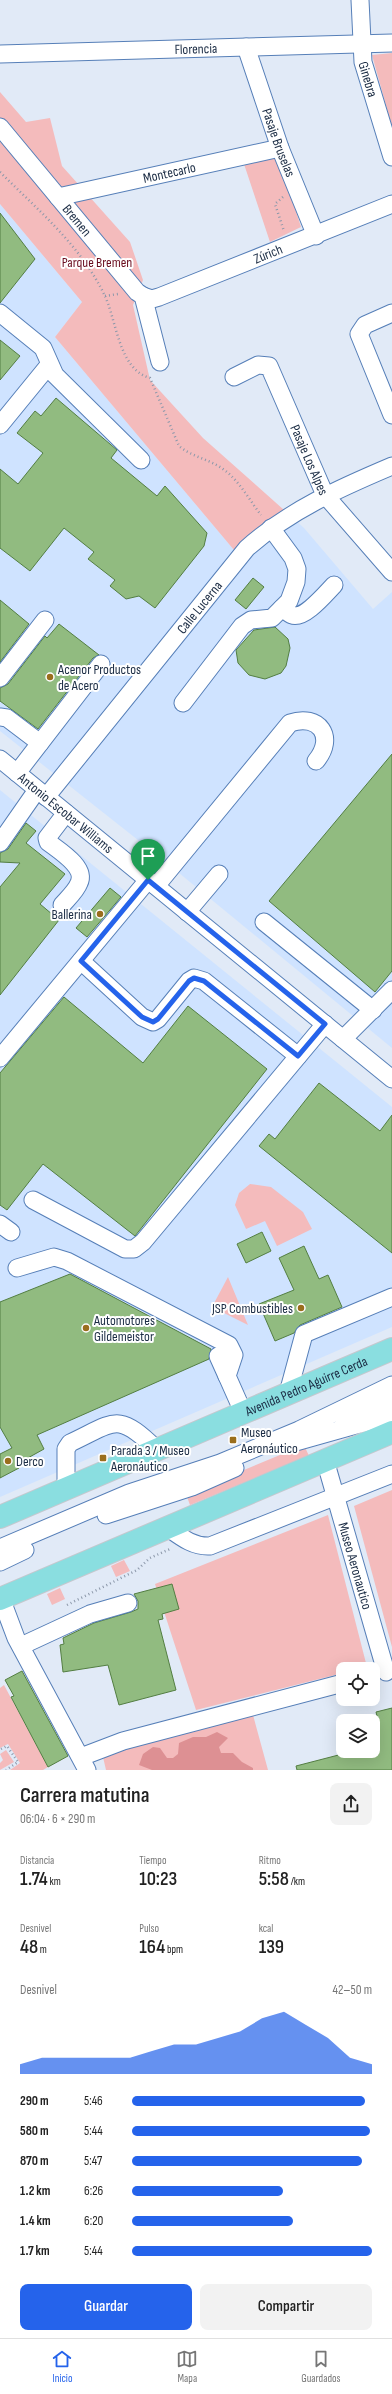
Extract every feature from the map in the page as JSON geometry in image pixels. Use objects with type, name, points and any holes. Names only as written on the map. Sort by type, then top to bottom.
[{"type":"main road","name":"Avenida Pedro Aguirre Cerda","points":[[0,1517],[66,1487],[392,1349]]},
{"type":"main road","points":[[1,1598],[392,1432]]},
{"type":"street","name":"Ginebra","points":[[360,0],[361,44],[368,81],[392,156]]},
{"type":"street","name":"Florencia","points":[[0,54],[392,43]]},
{"type":"street","name":"Pasaje Bruselas","points":[[246,47],[280,148],[316,236]]},
{"type":"street","name":"Bremen","points":[[0,127],[137,292],[143,296]]},
{"type":"street","name":"Montecarlo","points":[[58,197],[280,148]]},
{"type":"street","name":"Zúrich","points":[[143,296],[152,298],[159,297],[316,236],[392,204]]},
{"type":"street","points":[[143,296],[160,362]]},
{"type":"street","points":[[0,313],[43,348],[46,352],[49,365],[55,375],[141,460]]},
{"type":"street","points":[[392,313],[365,325],[359,334],[392,415]]},
{"type":"street","name":"Pasaje Los Alpes","points":[[234,377],[258,364],[269,366],[325,495],[392,572]]},
{"type":"street","points":[[0,425],[49,365]]},
{"type":"street","name":"Calle Lucerna","points":[[0,843],[227,570],[247,548],[271,528],[325,495],[392,466]]},
{"type":"street","points":[[183,703],[242,626],[251,620],[272,618],[289,601],[296,582],[297,569],[286,547],[271,528]]},
{"type":"street","points":[[282,608],[292,615],[299,616],[311,608],[334,585]]},
{"type":"street","points":[[0,678],[45,620]]},
{"type":"street","points":[[17,773],[101,664]]},
{"type":"street","points":[[0,717],[6,718],[40,743]]},
{"type":"street","points":[[0,1058],[81,961],[152,883],[290,723],[301,719],[313,721],[322,729],[326,740],[323,751],[316,760]]},
{"type":"street","name":"Antonio Escobar Williams","points":[[0,759],[392,1079]]},
{"type":"street","points":[[62,905],[79,884],[81,878],[78,868],[48,842],[47,838],[66,813]]},
{"type":"street","points":[[187,912],[219,874]]},
{"type":"street","points":[[264,922],[373,1010]]},
{"type":"street","points":[[81,961],[142,1017],[153,1022],[158,1019],[189,981],[194,978],[204,981],[298,1056]]},
{"type":"street","points":[[343,1039],[392,990]]},
{"type":"street","points":[[33,1200],[125,1249],[134,1249],[143,1242],[325,1024]]},
{"type":"street","points":[[17,1268],[54,1257],[67,1261],[229,1345],[234,1355],[227,1376]]},
{"type":"street","points":[[288,1393],[304,1334],[392,1297]]},
{"type":"street","points":[[218,1356],[242,1412]]},
{"type":"street","points":[[0,1548],[129,1493],[220,1463],[293,1433],[392,1385]]},
{"type":"street","points":[[0,1562],[124,1508],[192,1487],[392,1401]]},
{"type":"street","points":[[292,1443],[392,1415]]},
{"type":"street","points":[[66,1487],[65,1453],[70,1443],[113,1423],[123,1424],[135,1429],[156,1449]]},
{"type":"street","name":"Museo Aeronautico","points":[[325,1460],[384,1672]]},
{"type":"street","points":[[167,1527],[189,1542],[202,1547],[210,1546],[392,1474]]},
{"type":"street","points":[[1,1598],[21,1646],[84,1763],[123,1741],[336,1685]]},
{"type":"street","points":[[21,1646],[90,1614],[128,1603]]},
{"type":"path","points":[[0,172],[77,250],[93,273],[105,296],[125,354],[140,375],[150,378],[179,446],[188,454],[206,460],[224,470],[271,528]]},
{"type":"path","points":[[290,246],[275,204],[278,200],[297,190]]},
{"type":"path","points":[[1,1749],[7,1746],[18,1762],[6,1770]]},
{"type":"shaded area","points":[[0,204],[82,302],[55,337],[234,550],[242,541],[284,510],[304,528],[373,609],[392,592],[392,1048],[162,859],[0,731]]},
{"type":"shaded area","points":[[0,790],[392,1107],[392,1327],[0,1497]]},
{"type":"shaded area","points":[[217,1732],[228,1738],[219,1747],[221,1753],[233,1753],[242,1762],[253,1768],[253,1770],[152,1770],[139,1765],[143,1754],[153,1747],[160,1748],[167,1758],[173,1758],[178,1754],[179,1743],[193,1737],[206,1737]]},
{"type":"green space","points":[[392,53],[392,127],[372,55]]},
{"type":"green space","name":"Parque Bremen","points":[[0,92],[26,122],[50,118],[62,166],[130,242],[143,280],[133,305],[150,380],[203,438],[284,510],[242,541],[234,550],[55,337],[82,302],[0,204]]},
{"type":"green space","points":[[277,153],[301,227],[270,242],[243,161]]},
{"type":"green space","points":[[250,1184],[271,1187],[303,1212],[312,1229],[277,1246],[265,1221],[246,1229],[235,1205],[239,1193]]},
{"type":"green space","points":[[228,1277],[248,1325],[212,1307]]},
{"type":"green space","points":[[304,1445],[309,1456],[190,1505],[186,1494]]},
{"type":"green space","points":[[392,1490],[392,1647],[354,1506]]},
{"type":"green space","points":[[328,1515],[366,1662],[336,1662],[336,1675],[196,1710],[155,1584]]},
{"type":"green space","points":[[124,1560],[130,1571],[116,1577],[111,1566]]},
{"type":"green space","points":[[60,1588],[65,1599],[52,1605],[47,1594]]},
{"type":"green space","points":[[4,1685],[48,1767],[43,1770],[10,1770],[20,1763],[8,1744],[0,1748],[0,1688]]},
{"type":"green space","points":[[253,1715],[268,1770],[106,1770],[103,1757],[115,1751]]},
{"type":"green space","points":[[6,1750],[14,1762],[0,1770],[0,1763],[3,1760],[0,1754]]},
{"type":"building","points":[[0,213],[35,259],[0,303]]},
{"type":"building","points":[[0,340],[20,356],[0,380]]},
{"type":"building","points":[[56,398],[117,450],[111,458],[157,496],[165,486],[207,533],[204,546],[155,608],[139,596],[126,599],[110,586],[115,580],[88,559],[94,552],[64,528],[30,571],[0,548],[0,469],[18,484],[43,453],[17,433],[35,411],[41,416]]},
{"type":"building","points":[[253,578],[264,587],[246,609],[235,600]]},
{"type":"building","points":[[0,600],[29,624],[0,662]]},
{"type":"building","name":"Acenor Productos de Acero","points":[[59,624],[99,655],[93,658],[38,729],[0,701],[0,688],[8,684],[45,636],[47,638]]},
{"type":"building","points":[[275,627],[288,639],[290,648],[286,666],[281,673],[265,679],[249,675],[238,663],[236,650],[254,630]]},
{"type":"building","points":[[392,754],[392,971],[375,992],[269,901]]},
{"type":"building","points":[[26,823],[36,831],[26,843],[65,874],[40,904],[59,920],[0,995],[0,887],[20,863],[0,862],[0,853],[8,849]]},
{"type":"building","name":"Ballerina","points":[[110,888],[121,897],[87,937],[76,928]]},
{"type":"building","points":[[64,997],[143,1063],[188,1006],[267,1069],[135,1236],[43,1164],[7,1210],[0,1205],[0,1073]]},
{"type":"building","points":[[319,1083],[380,1131],[392,1115],[392,1253],[259,1146],[269,1134],[275,1139]]},
{"type":"building","points":[[262,1232],[271,1251],[246,1263],[237,1244]]},
{"type":"building","name":"JSP Combustibles","points":[[304,1246],[319,1279],[328,1275],[342,1307],[300,1325],[294,1333],[275,1341],[259,1304],[294,1290],[279,1258]]},
{"type":"building","name":"Automotores Gildemeistor","points":[[70,1274],[211,1349],[209,1359],[37,1435],[44,1449],[17,1464],[19,1468],[0,1478],[0,1454],[12,1448],[0,1427],[0,1302]]},
{"type":"building","points":[[172,1584],[179,1609],[162,1614],[163,1619],[158,1620],[176,1690],[119,1705],[108,1665],[63,1672],[60,1645],[64,1644],[63,1638],[94,1623],[138,1609],[138,1601],[134,1594]]},
{"type":"building","points":[[22,1671],[68,1756],[48,1767],[11,1697],[14,1696],[5,1680]]},
{"type":"building","points":[[392,1708],[392,1770],[297,1770],[296,1766],[336,1756],[336,1758],[380,1758],[380,1714],[376,1714],[376,1712]]},
{"type":"place","name":"Acenor Productos de Acero","points":[[50,677]]},
{"type":"place","name":"Ballerina","points":[[100,914]]},
{"type":"place","name":"JSP Combustibles","points":[[301,1308]]},
{"type":"place","name":"Automotores Gildemeistor","points":[[86,1328]]},
{"type":"place","name":"Museo Aeronáutico","points":[[233,1440]]},
{"type":"place","name":"Parada 3 / Museo Aeronáutico","points":[[103,1458]]},
{"type":"place","name":"Derco","points":[[8,1461]]},
{"type":"route","points":[[148,880],[325,1024],[298,1056],[204,981],[194,978],[189,981],[158,1019],[153,1022],[142,1017],[81,961],[148,880]]}]
